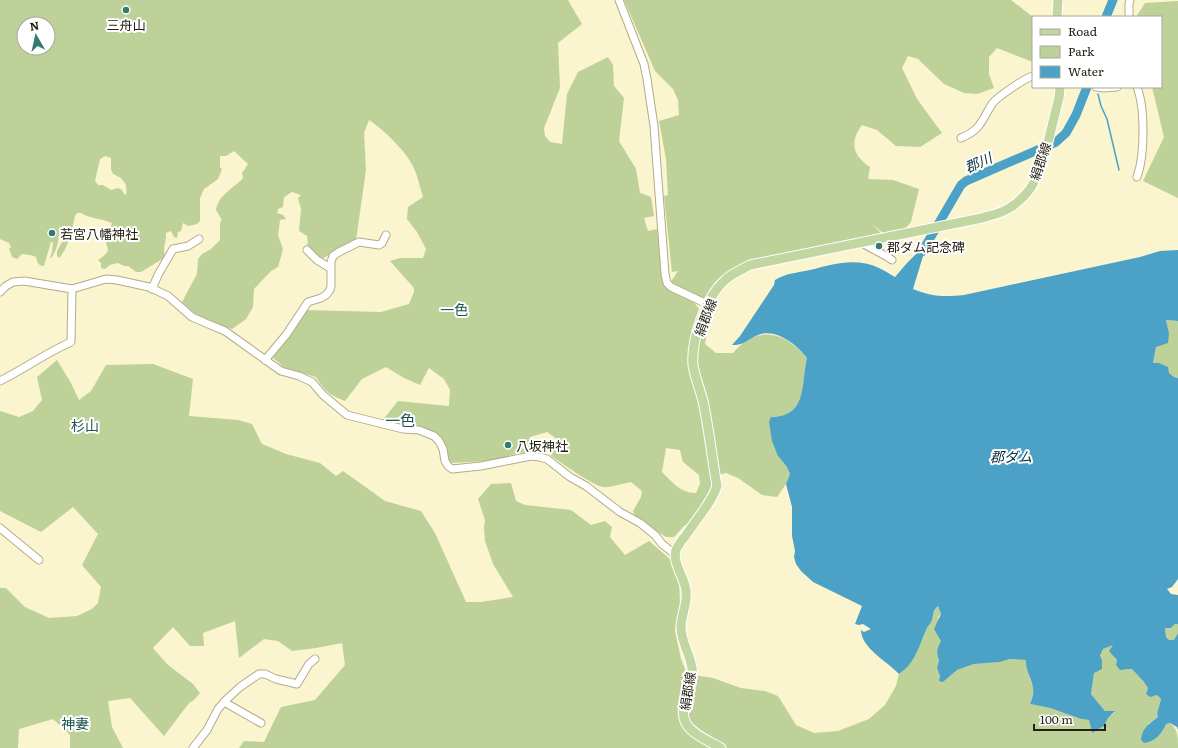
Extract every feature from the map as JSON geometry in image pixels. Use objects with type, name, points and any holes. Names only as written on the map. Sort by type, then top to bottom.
[{"type":"main road","points":[[1057,16],[1058,0]]},
{"type":"main road","name":"絹郡線","points":[[721,748],[691,730],[686,724],[683,716],[683,707],[693,676],[682,637],[681,626],[687,594],[686,586],[677,563],[676,555],[676,550],[681,541],[712,497],[717,486],[703,401],[694,366],[693,352],[707,304],[724,281],[736,272],[750,265],[982,218],[998,214],[1011,207],[1024,196],[1034,183],[1045,151],[1059,98],[1060,88]]},
{"type":"street","points":[[619,0],[644,64],[648,79],[654,126],[665,274],[667,283],[671,287],[707,304]]},
{"type":"street","points":[[1129,16],[1130,0]]},
{"type":"street","points":[[961,138],[972,133],[998,98],[1032,77]]},
{"type":"street","points":[[1137,88],[1143,117],[1141,159],[1137,177]]},
{"type":"street","points":[[265,360],[286,335],[308,302],[321,298],[330,290],[330,268],[333,256],[361,241],[378,245],[382,243],[386,235]]},
{"type":"street","points":[[152,289],[173,249],[188,246],[199,238]]},
{"type":"street","points":[[861,242],[871,250],[892,260]]},
{"type":"street","points":[[307,250],[317,260],[330,268]]},
{"type":"street","points":[[0,290],[14,282],[24,281],[72,289],[106,280],[117,280],[152,289],[168,296],[192,317],[225,331],[280,371],[299,376],[312,382],[323,395],[347,415],[393,426],[418,430],[434,436],[439,441],[443,449],[445,461],[452,469],[481,466],[531,456],[547,460],[570,478],[586,486],[620,512],[640,523],[676,555]]},
{"type":"street","points":[[0,381],[57,348],[71,342],[72,289]]},
{"type":"street","points":[[0,528],[39,560]]},
{"type":"street","points":[[193,748],[207,730],[218,709],[240,687],[259,674],[266,674],[276,679],[297,684],[315,659]]},
{"type":"street","points":[[224,702],[261,723]]},
{"type":"green space","points":[[0,0],[568,0],[582,24],[558,43],[560,88],[544,128],[545,136],[550,142],[562,144],[567,94],[578,72],[608,57],[613,65],[614,86],[624,98],[619,141],[636,169],[640,193],[651,197],[654,216],[644,218],[648,231],[657,229],[661,266],[666,282],[672,291],[692,300],[709,322],[705,344],[716,353],[733,353],[742,344],[752,338],[761,335],[771,335],[780,337],[790,342],[807,358],[803,387],[797,404],[792,411],[784,415],[772,417],[778,456],[787,467],[790,474],[786,484],[777,497],[762,495],[738,478],[726,473],[712,477],[710,493],[692,522],[684,526],[674,537],[666,537],[635,518],[633,511],[641,497],[642,491],[631,482],[603,487],[598,486],[585,478],[551,456],[557,439],[547,432],[530,437],[529,452],[519,453],[490,461],[450,463],[441,436],[426,429],[382,421],[398,401],[449,406],[450,390],[444,379],[429,368],[420,385],[404,378],[386,367],[362,379],[345,401],[328,392],[316,377],[285,368],[271,356],[305,310],[381,312],[409,304],[414,292],[414,288],[390,261],[400,258],[423,258],[426,249],[417,232],[407,219],[408,207],[423,197],[417,175],[406,155],[388,135],[369,120],[364,133],[366,170],[356,240],[320,260],[306,248],[308,242],[307,236],[299,231],[301,209],[298,198],[301,195],[292,192],[284,197],[283,207],[278,209],[277,213],[283,215],[286,219],[280,220],[278,235],[283,249],[278,267],[271,271],[254,289],[253,307],[246,319],[232,329],[199,316],[182,302],[197,274],[198,259],[220,240],[220,222],[222,220],[216,210],[218,204],[223,196],[243,178],[242,173],[248,164],[234,151],[226,156],[220,156],[220,167],[222,169],[218,179],[204,189],[200,198],[200,221],[197,224],[188,226],[183,223],[181,231],[178,232],[177,238],[174,237],[171,231],[166,233],[164,258],[141,272],[136,272],[128,266],[118,263],[110,265],[105,269],[101,268],[101,263],[98,260],[108,251],[106,240],[112,223],[81,213],[77,213],[75,216],[68,244],[59,258],[57,256],[57,251],[66,235],[64,229],[60,228],[58,243],[55,251],[51,258],[53,242],[51,242],[44,266],[38,264],[36,257],[30,255],[22,254],[17,259],[12,257],[9,249],[11,247],[9,243],[0,239]],"holes":[[[105,156],[111,158],[111,169],[113,174],[120,177],[124,182],[126,187],[126,195],[118,188],[111,190],[103,185],[98,185],[95,181],[100,159]],[[666,448],[680,450],[683,462],[699,475],[700,484],[696,493],[686,492],[673,483],[662,472]]]},
{"type":"green space","points":[[624,0],[1011,0],[1032,16],[1032,62],[997,48],[989,57],[989,74],[994,88],[977,94],[964,93],[944,84],[918,59],[908,56],[902,68],[917,99],[942,133],[920,147],[896,146],[877,130],[862,125],[858,131],[855,137],[855,148],[860,158],[870,167],[868,179],[893,180],[919,189],[911,222],[904,230],[883,233],[872,224],[881,233],[756,260],[706,301],[670,283],[678,271],[672,272],[664,196],[668,195],[666,159],[659,121],[679,115],[678,100],[673,89],[655,71]]},
{"type":"green space","points":[[1178,1],[1178,198],[1143,181],[1164,137],[1152,88],[1162,88],[1162,16],[1137,16],[1145,3]]},
{"type":"green space","points":[[1166,320],[1178,321],[1178,378],[1174,377],[1153,363],[1156,347],[1169,333]]},
{"type":"green space","points":[[57,360],[79,400],[91,391],[106,365],[153,364],[193,379],[189,416],[238,420],[252,424],[262,444],[286,454],[320,463],[336,476],[343,471],[385,501],[421,511],[435,533],[466,602],[481,602],[513,597],[493,564],[485,541],[485,520],[478,499],[491,484],[511,483],[516,501],[525,505],[571,510],[591,525],[605,521],[612,527],[610,537],[625,555],[649,541],[670,559],[679,579],[680,605],[675,631],[681,659],[687,674],[713,678],[741,688],[765,691],[778,696],[796,725],[814,733],[838,731],[869,719],[885,705],[896,686],[899,674],[905,670],[913,659],[927,627],[932,620],[934,611],[938,606],[941,614],[938,617],[941,641],[938,646],[939,660],[937,668],[943,682],[957,670],[974,664],[1000,662],[1010,659],[1027,660],[1027,671],[1033,690],[1033,696],[1030,704],[1050,708],[1081,719],[1089,720],[1092,733],[1104,726],[1108,718],[1115,712],[1105,711],[1091,694],[1094,673],[1103,649],[1113,644],[1114,656],[1124,670],[1132,669],[1148,688],[1146,694],[1157,695],[1161,699],[1157,714],[1158,717],[1148,724],[1163,730],[1166,724],[1170,723],[1175,728],[1177,734],[1178,748],[239,748],[244,741],[264,742],[281,707],[315,700],[345,665],[342,643],[292,651],[278,641],[264,639],[239,658],[235,621],[203,633],[204,646],[190,646],[173,627],[153,648],[168,665],[193,684],[200,693],[189,703],[164,736],[130,698],[108,701],[112,727],[123,748],[70,748],[70,735],[53,719],[19,729],[18,748],[0,748],[0,588],[6,588],[25,607],[49,618],[77,616],[92,609],[98,603],[101,587],[82,565],[98,534],[73,507],[41,532],[0,511],[0,411],[19,417],[33,411],[42,400],[37,377]]},
{"type":"green space","points":[[1175,624],[1178,624],[1178,633],[1174,640],[1169,640],[1166,637],[1165,628],[1171,628]]},
{"type":"water","name":"郡ダム","points":[[927,243],[913,289],[926,294],[944,296],[964,295],[1140,257],[1160,251],[1178,250],[1178,321],[1166,320],[1169,333],[1168,343],[1156,347],[1153,363],[1159,363],[1168,367],[1169,373],[1178,378],[1178,579],[1172,587],[1167,589],[1171,594],[1178,595],[1178,624],[1175,624],[1171,628],[1165,628],[1166,637],[1169,640],[1174,640],[1178,633],[1178,730],[1177,727],[1170,723],[1166,724],[1160,734],[1154,739],[1144,743],[1141,740],[1144,729],[1158,717],[1157,714],[1161,699],[1157,695],[1150,697],[1146,694],[1148,688],[1132,669],[1120,670],[1116,665],[1117,660],[1109,651],[1113,645],[1103,649],[1100,656],[1102,660],[1102,669],[1094,673],[1091,694],[1105,711],[1115,711],[1108,718],[1104,726],[1092,733],[1089,720],[1081,719],[1050,708],[1030,704],[1033,696],[1033,690],[1026,660],[1010,659],[1000,662],[974,664],[957,670],[943,682],[939,681],[940,676],[937,668],[939,660],[937,650],[941,641],[934,629],[941,614],[938,606],[934,611],[932,621],[927,628],[913,659],[905,670],[899,674],[865,643],[861,630],[864,632],[871,629],[863,624],[855,624],[862,606],[813,582],[796,564],[792,536],[792,507],[786,484],[790,474],[787,467],[778,456],[772,441],[769,422],[771,417],[783,415],[791,411],[797,405],[803,387],[807,358],[792,343],[772,334],[765,333],[742,343],[732,345],[740,336],[774,285],[775,280],[787,275],[853,262],[879,268],[895,277]]},
{"type":"waterway","name":"郡川","points":[[1106,16],[1113,0]]},
{"type":"waterway","name":"郡川","points":[[922,252],[961,185],[966,181],[1056,142],[1066,133],[1076,115],[1087,88]]},
{"type":"waterway","points":[[1098,94],[1101,106],[1107,119],[1119,170]]},
{"type":"place","name":"三舟山","points":[[126,10]]},
{"type":"place","name":"若宮八幡神社","points":[[52,233]]},
{"type":"place","name":"郡ダム記念碑","points":[[879,246]]},
{"type":"place","name":"八坂神社","points":[[508,445]]},
{"type":"district","name":"一色","points":[[454,309]]},
{"type":"district","name":"一色","points":[[400,419]]},
{"type":"district","name":"杉山","points":[[85,425]]},
{"type":"district","name":"神妻","points":[[75,723]]}]
